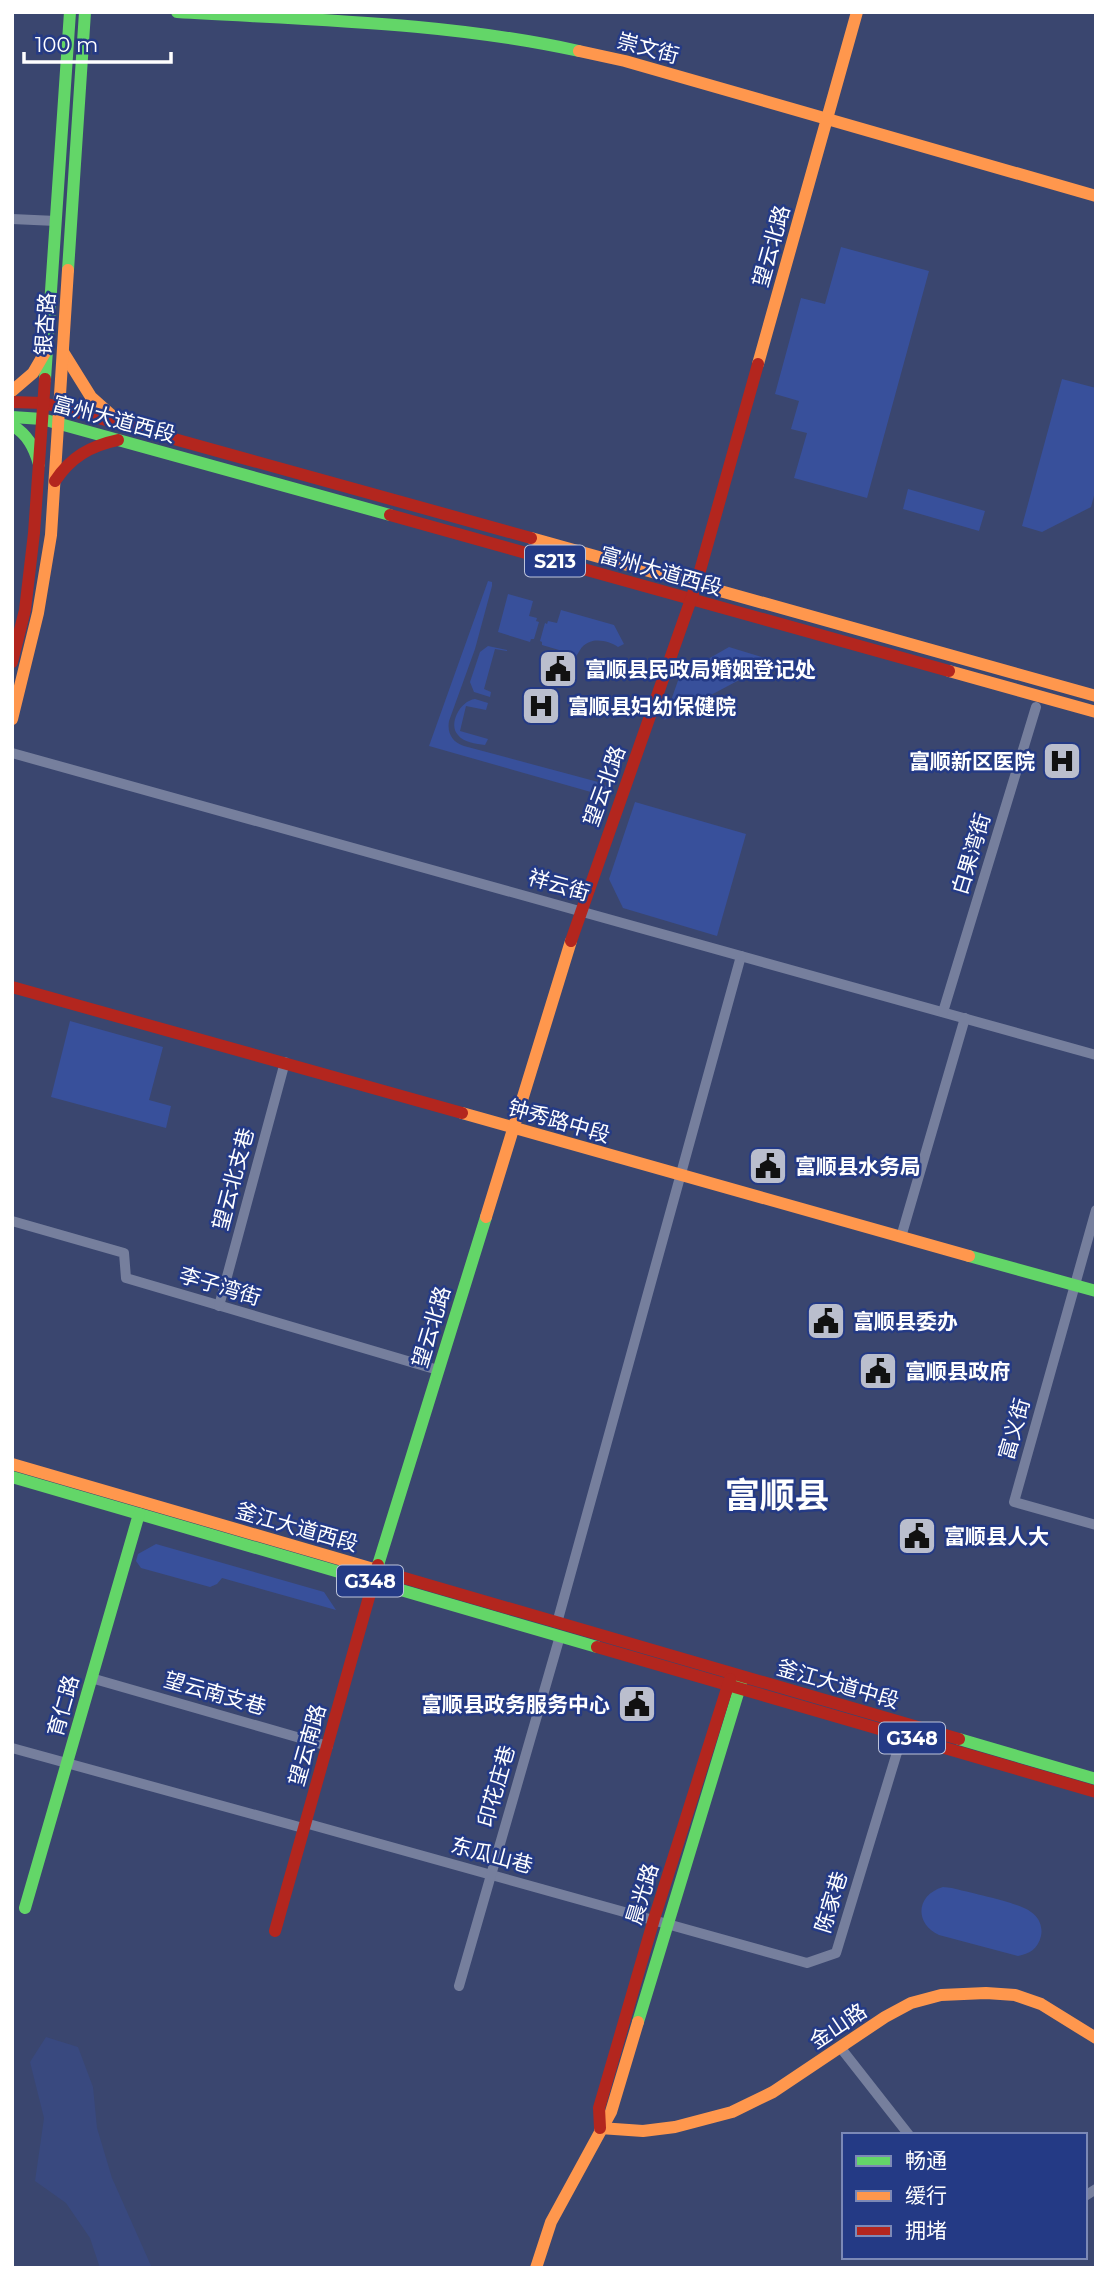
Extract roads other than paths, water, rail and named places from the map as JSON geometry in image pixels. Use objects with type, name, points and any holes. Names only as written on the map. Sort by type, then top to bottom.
[{"type":"main road","name":"银杏路","points":[[12,662],[25,611],[29,578],[70,12]]},
{"type":"main road","name":"银杏路","points":[[12,719],[47,572],[85,12]]},
{"type":"main road","name":"崇文街","points":[[177,12],[424,26],[528,40],[625,61],[1096,196]]},
{"type":"main road","name":"望云北路","points":[[374,1576],[580,911],[696,585],[857,12]]},
{"type":"main road","points":[[12,391],[35,373],[47,349]]},
{"type":"main road","points":[[63,352],[91,397],[123,425]]},
{"type":"main road","name":"富州大道西段","points":[[12,402],[43,403],[59,407],[1096,696]]},
{"type":"main road","name":"富州大道西段","points":[[12,417],[58,423],[1096,712]]},
{"type":"main road","points":[[12,425],[29,437],[39,464]]},
{"type":"main road","points":[[55,481],[64,465],[76,454],[120,440]]},
{"type":"main road","name":"钟秀路中段","points":[[12,987],[1096,1291]]},
{"type":"main road","name":"釜江大道西段","points":[[12,1464],[561,1636],[735,1681]]},
{"type":"main road","name":"釜江大道西段","points":[[12,1477],[139,1514],[557,1623],[735,1681]]},
{"type":"main road","name":"育仁路","points":[[25,1908],[139,1514]]},
{"type":"main road","name":"望云南路","points":[[275,1931],[374,1576]]},
{"type":"main road","name":"釜江大道中段","points":[[735,1681],[902,1735],[1096,1792]]},
{"type":"main road","name":"釜江大道中段","points":[[735,1681],[1096,1779]]},
{"type":"main road","name":"晨光路","points":[[600,2127],[598,2108],[654,1919],[735,1681]]},
{"type":"main road","name":"晨光路","points":[[537,2268],[549,2222],[593,2149],[600,2127],[611,2112],[669,1923],[735,1681]]},
{"type":"main road","name":"金山路","points":[[600,2127],[643,2131],[675,2127],[732,2112],[773,2092],[885,2017],[911,2003],[941,1995],[1015,1995],[1041,2004],[1096,2038]]},
{"type":"street","points":[[12,219],[56,221]]},
{"type":"street","name":"白果湾街","points":[[943,1012],[1036,707]]},
{"type":"street","name":"祥云街","points":[[12,753],[1096,1055]]},
{"type":"street","points":[[557,1623],[741,956]]},
{"type":"street","points":[[901,1237],[965,1018]]},
{"type":"street","name":"望云北支巷","points":[[219,1306],[285,1062]]},
{"type":"street","points":[[1074,1285],[1096,1210]]},
{"type":"street","name":"李子湾街","points":[[12,1221],[124,1253],[126,1278],[439,1370]]},
{"type":"street","name":"富义街","points":[[1074,1285],[1014,1502],[1096,1525]]},
{"type":"street","name":"印花庄巷","points":[[458,1986],[561,1636]]},
{"type":"street","name":"望云南支巷","points":[[91,1678],[328,1746]]},
{"type":"street","name":"陈家巷","points":[[669,1923],[807,1963],[836,1953],[902,1735]]},
{"type":"street","name":"东瓜山巷","points":[[12,1748],[669,1923]]},
{"type":"street","points":[[840,2047],[907,2133]]},
{"type":"place","name":"富顺县民政局婚姻登记处","points":[[558,669]]},
{"type":"place","name":"富顺县妇幼保健院","points":[[541,706]]},
{"type":"place","name":"富顺新区医院","points":[[1062,761]]},
{"type":"place","name":"富顺县水务局","points":[[768,1166]]},
{"type":"place","name":"富顺县委办","points":[[826,1321]]},
{"type":"place","name":"富顺县政府","points":[[878,1371]]},
{"type":"place","name":"富顺县人大","points":[[917,1536]]},
{"type":"place","name":"富顺县政务服务中心","points":[[637,1704]]},
{"type":"district","name":"富顺县","points":[[777,1495]]}]
